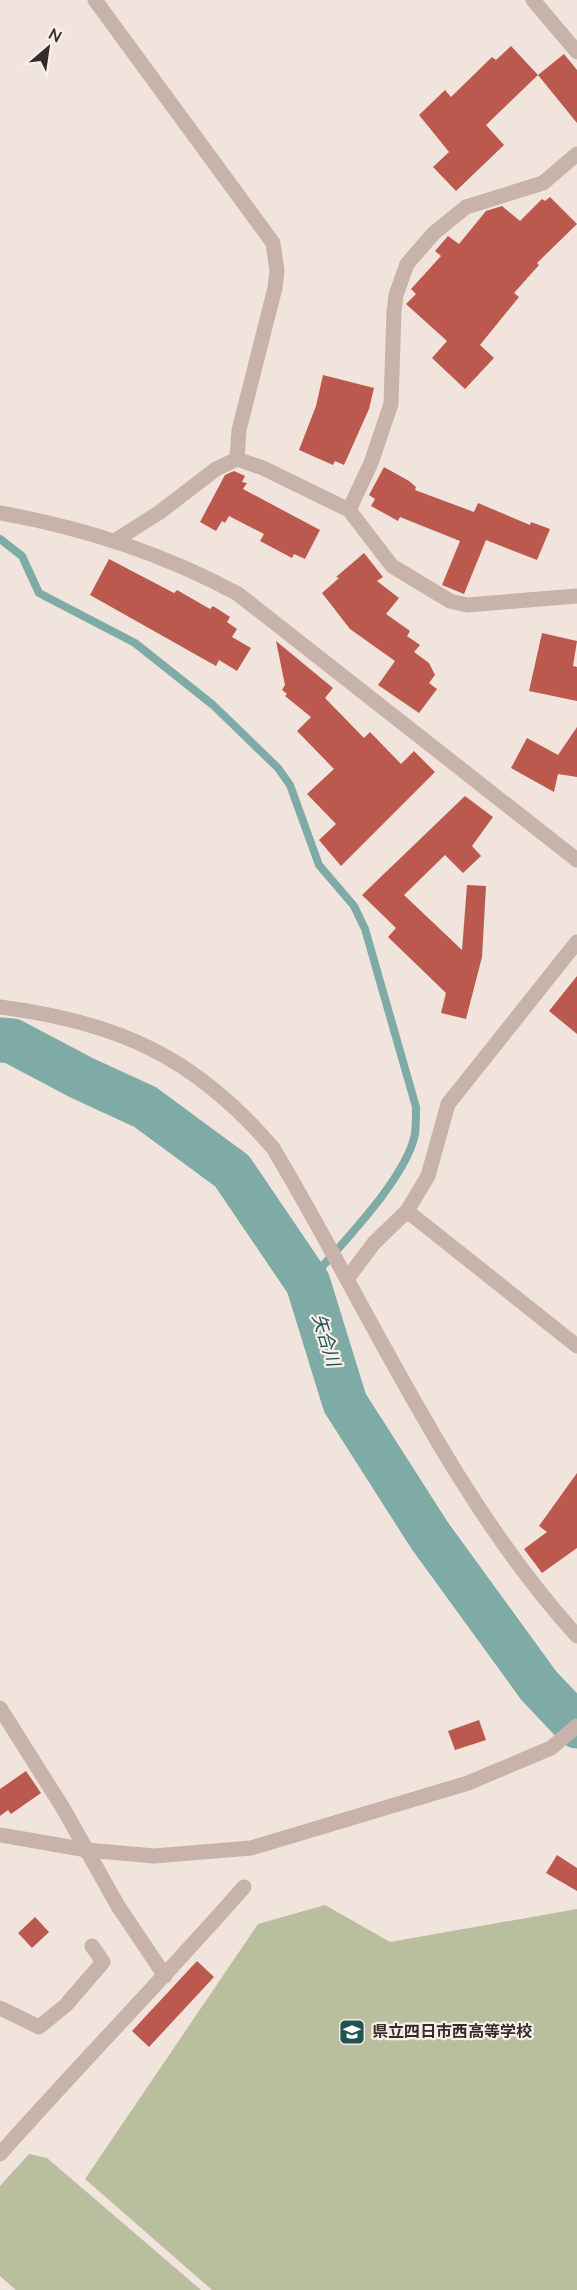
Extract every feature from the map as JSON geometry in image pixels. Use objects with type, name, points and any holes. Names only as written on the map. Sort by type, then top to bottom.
[{"type":"street","points":[[95,0],[273,243],[277,271],[275,288],[238,430],[237,459]]},
{"type":"street","points":[[533,0],[577,52]]},
{"type":"street","points":[[349,510],[371,463],[391,404],[394,311],[396,296],[407,264],[426,241],[458,213],[485,200],[543,183],[577,154]]},
{"type":"street","points":[[116,540],[160,512],[216,469],[237,459],[263,468],[349,510],[392,566],[450,601],[467,605],[577,596]]},
{"type":"street","points":[[0,513],[116,540],[193,570],[247,601],[577,861]]},
{"type":"street","points":[[344,1274],[407,1211],[428,1176],[448,1104],[577,942]]},
{"type":"street","points":[[0,1008],[67,1018],[107,1029],[150,1047],[191,1071],[241,1112],[273,1148],[412,1398],[506,1547],[545,1601],[577,1636]]},
{"type":"street","points":[[407,1211],[577,1346]]},
{"type":"street","points":[[0,1708],[87,1850],[118,1906],[165,1976]]},
{"type":"street","points":[[0,1836],[87,1850],[154,1856],[251,1848],[468,1783],[551,1748],[577,1726]]},
{"type":"street","points":[[0,2154],[244,1887]]},
{"type":"street","points":[[0,2008],[39,2027],[66,2005],[103,1962],[92,1946]]},
{"type":"green space","name":"県立四日市西高等学校","points":[[325,1905],[390,1942],[577,1909],[577,2290],[212,2290],[85,2179],[258,1924]]},
{"type":"green space","points":[[29,2154],[47,2158],[201,2290],[16,2290],[0,2276],[0,2186]]},
{"type":"building","points":[[511,46],[538,75],[486,125],[504,145],[456,191],[433,167],[449,152],[419,115],[445,90],[451,97],[492,57],[496,60]]},
{"type":"building","points":[[564,54],[577,70],[577,123],[538,75]]},
{"type":"building","points":[[550,197],[577,224],[537,263],[539,265],[514,293],[519,297],[480,345],[494,358],[465,389],[432,358],[447,341],[406,304],[416,294],[411,289],[441,256],[435,251],[448,236],[459,244],[486,211],[502,206],[520,221],[542,199],[545,201]]},
{"type":"building","points":[[323,375],[374,388],[369,409],[344,465],[335,461],[333,465],[299,450],[316,406]]},
{"type":"building","points":[[384,467],[409,481],[416,487],[415,490],[474,512],[478,503],[530,525],[531,522],[550,529],[537,560],[486,540],[464,594],[442,585],[460,541],[400,517],[398,521],[371,506],[375,499],[369,495]]},
{"type":"building","points":[[234,471],[245,476],[242,482],[247,483],[243,489],[320,530],[305,559],[294,554],[292,558],[260,541],[264,534],[229,516],[225,523],[222,521],[216,531],[200,522],[225,475]]},
{"type":"building","points":[[364,553],[383,577],[377,581],[399,598],[386,614],[410,631],[407,636],[420,645],[414,652],[429,663],[435,675],[429,683],[437,689],[419,713],[378,685],[395,661],[350,629],[322,593],[339,578],[336,577]]},
{"type":"building","points":[[109,559],[174,593],[177,590],[210,609],[213,606],[230,617],[227,622],[237,629],[232,637],[251,648],[237,671],[219,660],[216,666],[90,595]]},
{"type":"building","points":[[542,633],[577,641],[573,666],[577,667],[577,701],[529,691]]},
{"type":"building","points":[[276,641],[333,688],[325,698],[364,738],[370,732],[401,764],[414,751],[435,772],[341,866],[319,840],[336,824],[307,794],[334,769],[297,731],[311,717],[285,696],[287,694],[282,690],[285,685]]},
{"type":"building","points":[[577,727],[577,777],[558,774],[554,792],[511,768],[527,738],[558,755]]},
{"type":"building","points":[[465,796],[493,817],[472,846],[481,856],[463,873],[445,855],[404,895],[462,950],[467,885],[486,886],[482,957],[466,1019],[441,1013],[446,993],[388,937],[396,928],[362,895]]},
{"type":"building","points":[[577,976],[577,1034],[549,1011]]},
{"type":"building","points":[[577,1473],[577,1548],[542,1573],[524,1549],[547,1532],[539,1526]]},
{"type":"building","points":[[479,1720],[486,1740],[455,1750],[448,1731]]},
{"type":"building","points":[[26,1771],[41,1793],[11,1814],[8,1810],[0,1816],[0,1789]]},
{"type":"building","points":[[557,1855],[577,1868],[577,1891],[546,1873]]},
{"type":"building","points":[[35,1917],[49,1932],[32,1948],[18,1933]]},
{"type":"building","points":[[197,1961],[214,1977],[149,2047],[132,2031]]},
{"type":"waterway","points":[[0,539],[22,556],[39,593],[135,643],[213,705],[278,768],[290,785],[319,865],[354,906],[365,929],[416,1107],[415,1134],[399,1172],[385,1192],[308,1283]]},
{"type":"waterway","name":"矢合川","points":[[0,1040],[12,1041],[82,1078],[145,1107],[232,1171],[308,1283],[345,1403],[430,1536],[539,1686],[577,1726]]},
{"type":"place","name":"県立四日市西高等学校","points":[[352,2032]]}]
